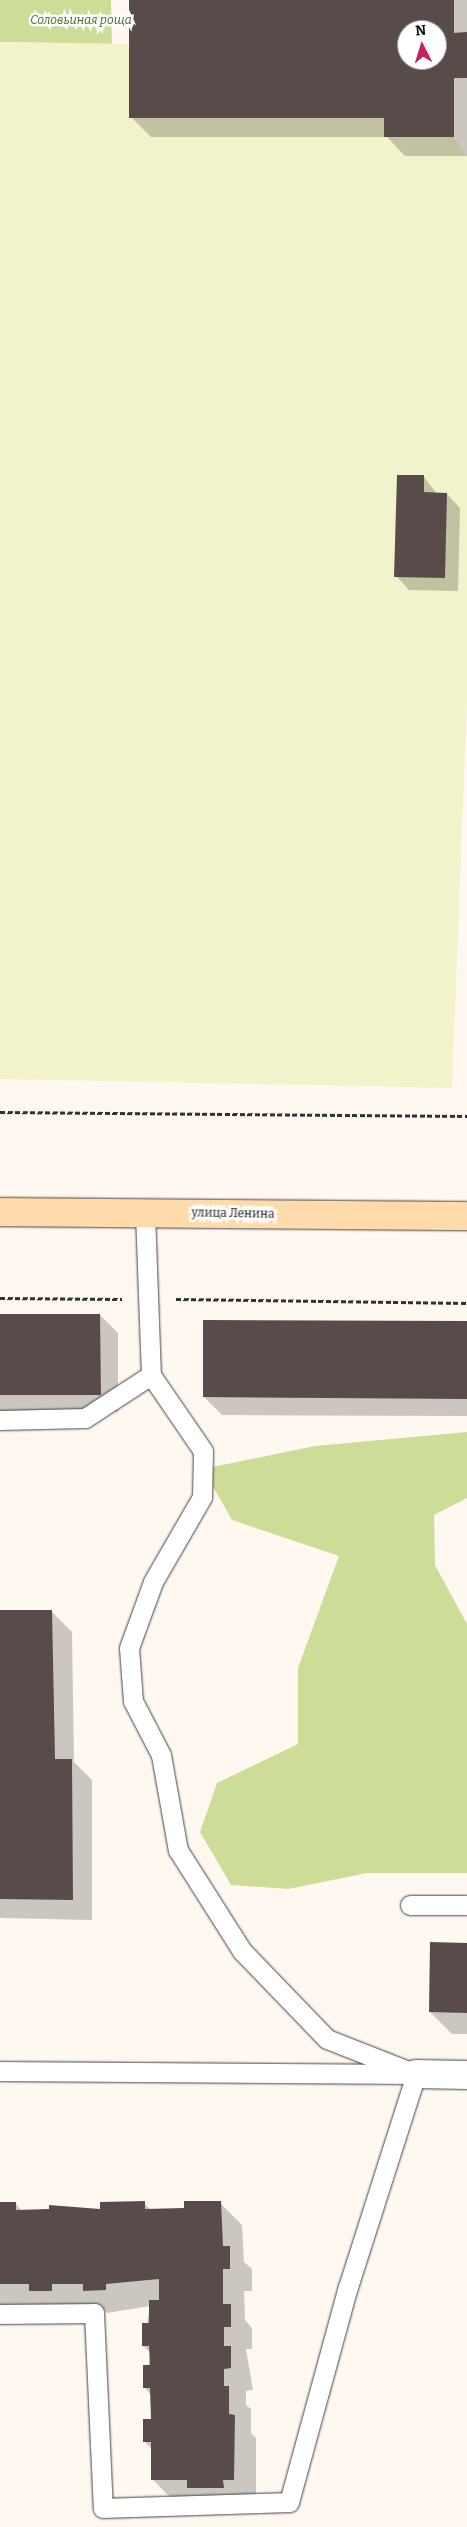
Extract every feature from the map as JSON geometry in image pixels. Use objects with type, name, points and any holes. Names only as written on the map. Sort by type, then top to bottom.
[{"type":"main road","name":"улица Ленина","points":[[0,1212],[467,1216]]},
{"type":"street","points":[[416,2074],[467,2075]]},
{"type":"lane","points":[[145,1213],[151,1375],[203,1451],[202,1497],[153,1582],[129,1648],[133,1701],[161,1755],[178,1850],[242,1951],[327,2039],[416,2074]]},
{"type":"lane","points":[[0,1420],[85,1418],[151,1375]]},
{"type":"lane","points":[[410,1904],[467,1906]]},
{"type":"lane","points":[[0,2071],[416,2074]]},
{"type":"lane","points":[[0,2314],[94,2313],[103,2508],[289,2502],[348,2287],[416,2074]]},
{"type":"path","points":[[0,1112],[467,1116]]},
{"type":"path","points":[[0,1298],[467,1303]]},
{"type":"green space","name":"Соловьиная роща","points":[[0,0],[111,0],[112,44],[0,42]]},
{"type":"green space","points":[[129,0],[454,0],[454,32],[467,32],[467,78],[454,79],[454,137],[467,156],[467,700],[452,1088],[0,1079],[0,42],[129,44]]},
{"type":"green space","points":[[467,1432],[467,1498],[434,1515],[435,1565],[467,1624],[467,1873],[367,1873],[288,1889],[231,1885],[200,1832],[217,1783],[298,1744],[298,1668],[339,1556],[232,1520],[203,1469],[315,1446]]},
{"type":"building","points":[[129,0],[454,0],[454,33],[467,32],[467,78],[454,78],[454,137],[384,137],[384,118],[129,118]]},
{"type":"building","points":[[397,475],[424,475],[424,492],[447,493],[445,578],[394,577]]},
{"type":"building","points":[[0,1314],[100,1314],[101,1395],[0,1395]]},
{"type":"building","points":[[203,1320],[467,1321],[467,1399],[203,1397]]},
{"type":"building","points":[[0,1610],[52,1610],[55,1759],[72,1759],[73,1900],[0,1899]]},
{"type":"building","points":[[430,1942],[467,1943],[467,2013],[429,2012]]},
{"type":"building","points":[[145,2201],[145,2209],[184,2208],[184,2201],[221,2201],[223,2246],[230,2246],[230,2269],[223,2269],[223,2304],[231,2304],[231,2327],[224,2327],[224,2346],[231,2346],[231,2368],[224,2369],[224,2386],[229,2386],[229,2414],[235,2415],[234,2480],[223,2480],[224,2488],[187,2488],[187,2480],[151,2480],[151,2442],[143,2442],[143,2419],[151,2419],[150,2388],[143,2388],[143,2365],[150,2365],[149,2346],[142,2346],[142,2323],[149,2323],[149,2300],[159,2300],[159,2279],[106,2284],[106,2290],[83,2291],[83,2284],[52,2284],[52,2291],[29,2291],[29,2284],[0,2284],[0,2202],[16,2202],[16,2210],[49,2209],[49,2205],[100,2209],[100,2202]]}]
